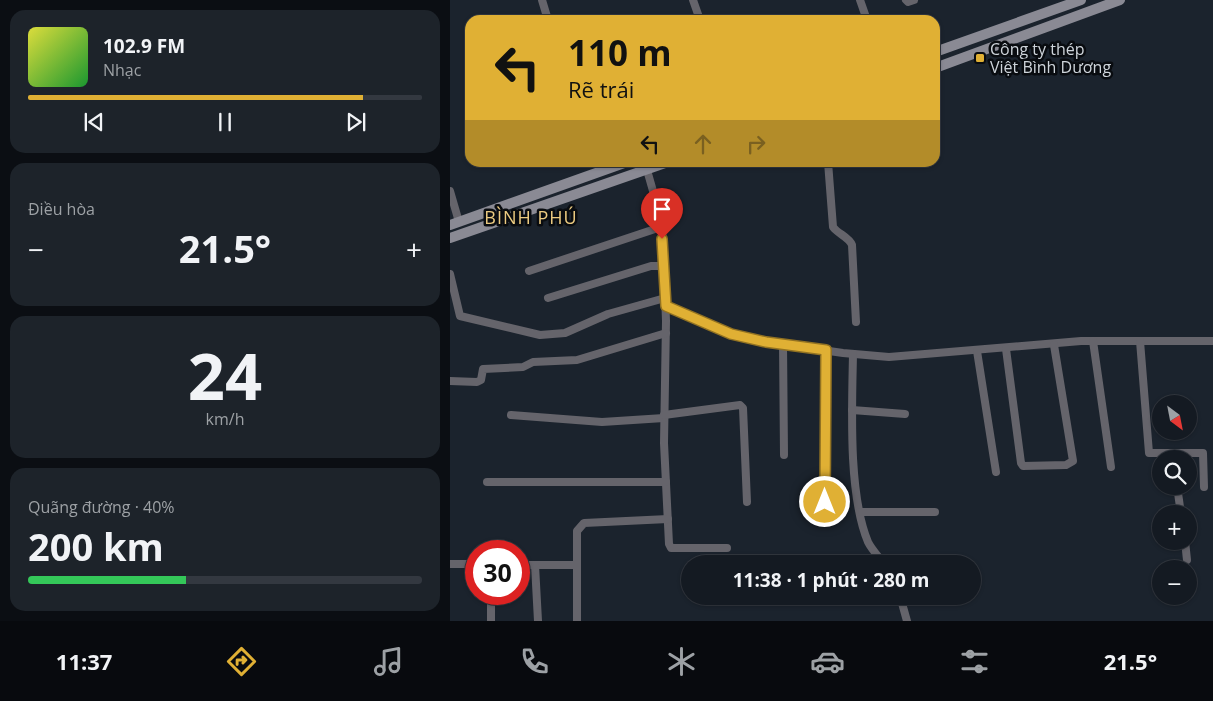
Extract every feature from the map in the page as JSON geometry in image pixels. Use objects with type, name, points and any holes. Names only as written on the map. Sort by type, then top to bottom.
[{"type":"main road","points":[[940,50],[1081,0]]},
{"type":"main road","points":[[940,66],[1120,0]]},
{"type":"main road","points":[[454,224],[598,167]]},
{"type":"main road","points":[[450,238],[655,167]]},
{"type":"street","points":[[542,0],[546,15]]},
{"type":"street","points":[[693,0],[698,15]]},
{"type":"street","points":[[906,0],[908,2],[914,0]]},
{"type":"street","points":[[863,1],[865,15]]},
{"type":"street","points":[[828,167],[833,227],[837,233],[850,241],[852,245],[856,322]]},
{"type":"street","points":[[647,170],[661,227],[664,266],[666,333],[664,417],[668,544],[671,548],[727,548]]},
{"type":"street","points":[[450,191],[454,224]]},
{"type":"street","points":[[529,271],[661,227]]},
{"type":"street","points":[[548,298],[651,266],[664,266]]},
{"type":"street","points":[[450,274],[460,316],[540,335],[565,333],[608,314],[665,302],[731,334],[783,344],[889,357],[1093,341],[1213,341]]},
{"type":"street","points":[[450,381],[480,381],[484,369],[523,367],[533,362],[577,360],[666,333]]},
{"type":"street","points":[[1093,341],[1111,467]]},
{"type":"street","points":[[1140,341],[1149,453],[1152,453]]},
{"type":"street","points":[[783,344],[784,455]]},
{"type":"street","points":[[1006,349],[1020,463],[1023,466],[1066,465],[1073,461],[1054,344]]},
{"type":"street","points":[[825,502],[826,350]]},
{"type":"street","points":[[976,351],[996,472]]},
{"type":"street","points":[[853,354],[852,410],[855,468],[860,512],[869,543],[878,555]]},
{"type":"street","points":[[511,415],[602,422],[664,417],[740,405],[743,408],[747,502]]},
{"type":"street","points":[[852,410],[905,414]]},
{"type":"street","points":[[1197,454],[1203,453],[1204,486]]},
{"type":"street","points":[[487,482],[666,482]]},
{"type":"street","points":[[860,512],[935,512]]},
{"type":"street","points":[[577,621],[576,531],[584,523],[668,519]]},
{"type":"street","points":[[1186,550],[1187,560]]},
{"type":"street","points":[[450,564],[465,564]]},
{"type":"street","points":[[530,565],[575,565]]},
{"type":"street","points":[[535,565],[538,621]]},
{"type":"street","points":[[491,605],[491,621]]},
{"type":"street","points":[[903,605],[907,621]]},
{"type":"place","name":"Công ty thép Việt Bình Dương","points":[[980,58]]},
{"type":"district","name":"BÌNH PHÚ","points":[[531,217]]},
{"type":"route","points":[[662,239],[666,306],[731,334],[766,342],[826,350],[825,502]]}]
